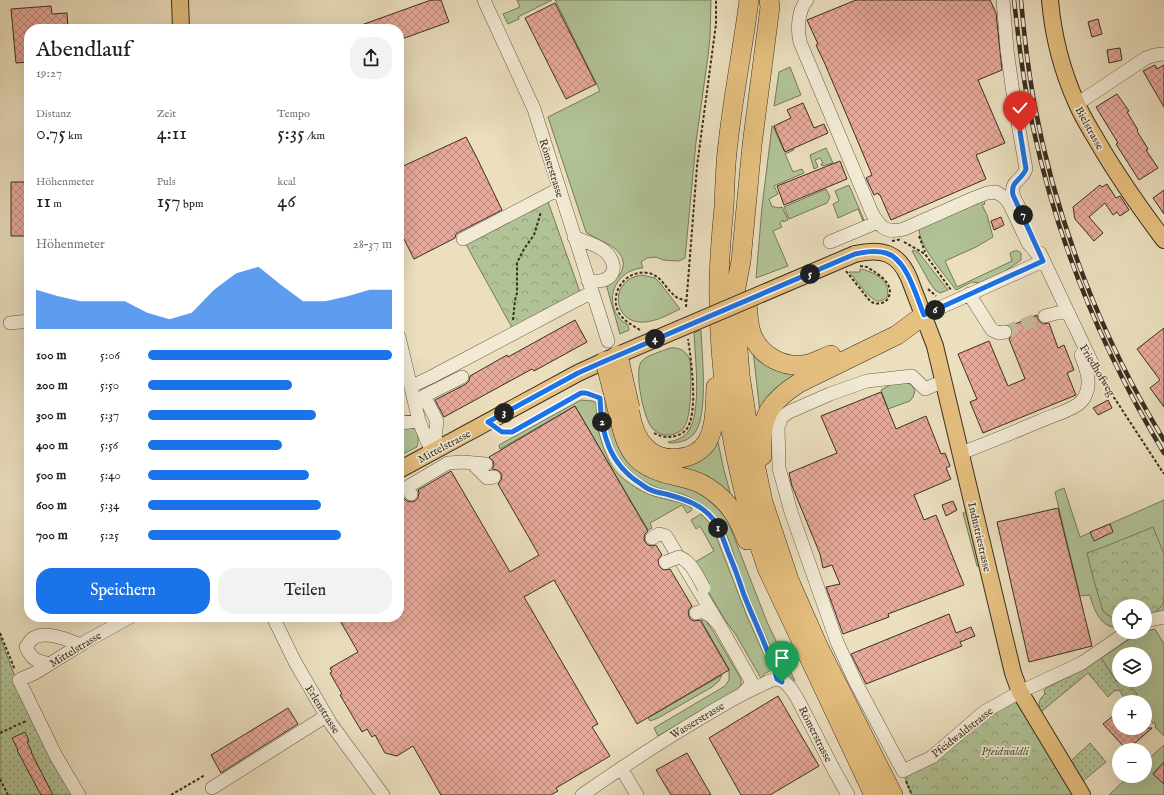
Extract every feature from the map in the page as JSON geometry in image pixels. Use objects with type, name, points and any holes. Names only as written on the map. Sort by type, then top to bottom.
[{"type":"highway","points":[[749,0],[728,144],[719,270],[720,330],[723,375],[732,439],[742,486],[767,568],[871,790]]},
{"type":"highway","points":[[771,2],[752,145],[736,287],[736,324],[740,375],[750,440],[763,502],[789,580],[818,646],[893,795]]},
{"type":"highway","points":[[740,261],[746,285],[749,323],[752,335],[758,346],[765,353],[782,363],[797,365],[818,361],[880,331],[924,315]]},
{"type":"highway","points":[[763,502],[761,441],[764,420],[770,408],[785,392],[799,383],[897,335],[924,315]]},
{"type":"highway","points":[[624,412],[647,449],[658,456],[668,459],[678,458],[697,452],[706,442],[711,433],[715,413],[720,330]]},
{"type":"highway","points":[[610,352],[624,412],[626,443],[641,462],[651,468],[668,474],[691,479],[706,486],[717,494],[734,512],[789,645],[812,693],[871,790]]},
{"type":"main road","points":[[180,0],[182,24]]},
{"type":"main road","name":"Bielstrasse","points":[[1050,0],[1058,46],[1077,104],[1120,179],[1164,240]]},
{"type":"main road","name":"Industriestrasse","points":[[841,266],[855,254],[867,251],[886,253],[894,257],[906,271],[935,346],[1013,673],[1020,692],[1082,795]]},
{"type":"main road","name":"Mittelstrasse","points":[[404,467],[578,373],[610,352],[841,266]]},
{"type":"street","name":"Römerstrasse","points":[[484,0],[534,109],[610,352]]},
{"type":"street","points":[[807,0],[803,5],[799,22],[798,30],[800,42],[872,213],[878,222],[888,230],[896,231],[904,229],[974,198],[987,193],[996,192],[1006,200],[1028,243],[1043,261]]},
{"type":"street","points":[[1003,0],[1007,50],[1026,169],[1012,187],[1012,190],[1043,261]]},
{"type":"street","points":[[1077,104],[1146,58],[1164,54]]},
{"type":"street","points":[[463,239],[559,189]]},
{"type":"street","points":[[830,242],[878,222]]},
{"type":"street","points":[[412,386],[515,333],[609,277],[613,273],[614,268],[613,262],[609,256],[602,250],[574,237]]},
{"type":"street","points":[[924,315],[1043,261]]},
{"type":"street","name":"Friedhofweg","points":[[1043,261],[1093,365]]},
{"type":"street","points":[[963,296],[992,330],[1006,332]]},
{"type":"street","points":[[1046,316],[1063,313]]},
{"type":"street","points":[[10,323],[24,322]]},
{"type":"street","points":[[961,453],[1076,406],[1081,402],[1088,390],[1088,381],[1084,363],[1077,344],[1075,329]]},
{"type":"street","name":"Mittelstrasse","points":[[404,356],[420,421],[427,441],[437,450]]},
{"type":"street","name":"Pfeidwaldstrasse","points":[[944,381],[925,389],[912,376],[867,381],[830,394],[789,412],[782,417],[778,427],[779,468],[791,512],[837,642],[855,680],[903,771],[932,756],[984,712],[1020,692]]},
{"type":"street","points":[[437,450],[435,438],[437,421],[424,396],[462,377]]},
{"type":"street","points":[[404,423],[420,421]]},
{"type":"street","points":[[411,494],[408,489],[409,486],[446,465],[458,462],[486,464]]},
{"type":"street","points":[[472,463],[487,478],[494,477]]},
{"type":"street","points":[[652,538],[659,534],[666,536],[720,626],[751,681],[750,687],[743,693]]},
{"type":"street","points":[[666,562],[679,557],[684,559],[691,566],[722,619],[733,650]]},
{"type":"street","points":[[696,613],[702,612],[711,616],[720,626]]},
{"type":"street","points":[[1152,620],[1164,617]]},
{"type":"street","name":"Mittelstrasse","points":[[20,680],[35,673],[121,622]]},
{"type":"street","name":"Erlenstrasse","points":[[275,622],[295,662],[326,716],[344,743],[383,795]]},
{"type":"street","points":[[50,664],[35,660],[30,655],[26,647],[32,639],[42,634],[60,637],[81,645]]},
{"type":"street","points":[[1020,692],[1082,663],[1117,639]]},
{"type":"street","name":"Römerstrasse","points":[[777,679],[792,689],[848,795]]},
{"type":"street","name":"Wasserstrasse","points":[[582,795],[683,728],[743,693],[777,679]]},
{"type":"street","points":[[20,680],[56,756],[79,795]]},
{"type":"street","points":[[212,788],[326,716]]},
{"type":"street","points":[[621,768],[637,795]]},
{"type":"path","points":[[686,307],[697,166],[716,24],[716,0]]},
{"type":"path","points":[[515,333],[513,319],[517,293],[517,263],[534,235],[543,206],[542,198]]},
{"type":"path","points":[[892,241],[903,241],[925,254],[963,296]]},
{"type":"path","points":[[841,266],[870,301],[880,304],[887,300],[891,292],[886,281],[875,272]]},
{"type":"path","points":[[640,330],[625,320],[618,311],[615,299],[616,293],[626,278],[637,273],[649,273],[660,278],[676,297],[686,300]]},
{"type":"path","points":[[925,284],[932,293],[938,297]]},
{"type":"path","points":[[650,430],[661,436],[673,437],[686,431],[690,421],[693,404],[693,373],[688,335]]},
{"type":"path","name":"Friedhofweg","points":[[1093,365],[1164,474]]},
{"type":"path","points":[[488,422],[502,432],[512,432],[581,393],[586,393],[600,398]]},
{"type":"path","points":[[600,403],[600,415],[604,436],[622,470],[651,490],[678,497],[696,505],[714,520],[722,536],[772,662],[777,679]]},
{"type":"path","points":[[0,633],[20,680]]},
{"type":"path","points":[[0,733],[37,717]]},
{"type":"path","points":[[171,795],[205,775]]},
{"type":"path","points":[[0,779],[8,795]]},
{"type":"green space","points":[[517,0],[552,0],[518,17],[519,19],[508,24],[503,14],[520,7]]},
{"type":"green space","points":[[555,0],[711,0],[710,37],[696,142],[685,258],[679,261],[663,260],[656,257],[647,258],[641,262],[643,268],[628,272],[618,282],[614,288],[613,303],[617,315],[627,324],[629,328],[629,330],[620,334],[606,284],[619,276],[623,267],[623,260],[616,249],[586,232],[548,117],[600,91]]},
{"type":"green space","points":[[790,67],[801,95],[774,106],[779,72]]},
{"type":"green space","points":[[772,126],[784,151],[793,148],[794,150],[785,154],[793,172],[802,169],[804,173],[774,186],[778,194],[769,199],[772,207],[782,207],[788,220],[783,222],[783,220],[781,221],[780,224],[782,227],[773,231],[788,266],[756,278],[762,207]]},
{"type":"green space","points":[[826,148],[833,163],[822,166],[821,164],[823,163],[820,158],[815,160],[818,167],[814,169],[810,155]]},
{"type":"green space","points":[[849,185],[864,220],[863,221],[858,209],[838,218],[833,204],[839,201],[835,191]]},
{"type":"green space","points":[[826,189],[830,197],[827,203],[789,219],[784,207]]},
{"type":"green space","points":[[546,196],[582,298],[515,333],[463,239]]},
{"type":"green space","points":[[984,201],[985,204],[982,205],[987,215],[993,237],[976,247],[945,261],[957,287],[1012,261],[1010,253],[1017,251],[1020,252],[1021,260],[1004,272],[979,283],[972,282],[956,290],[939,269],[923,244],[919,228]]},
{"type":"green space","points":[[913,250],[919,253],[948,290],[940,293],[935,290],[912,251]]},
{"type":"green space","points":[[860,269],[876,275],[884,282],[888,291],[887,297],[881,301],[878,301],[867,293],[849,272],[860,272]]},
{"type":"green space","points":[[642,275],[655,278],[680,309],[659,319],[645,322],[634,321],[626,316],[621,310],[618,301],[619,292],[623,284],[631,278]]},
{"type":"green space","points":[[701,330],[703,397],[700,422],[696,431],[691,437],[677,443],[669,443],[668,442],[684,436],[688,432],[692,423],[695,412],[697,384],[694,333]]},
{"type":"green space","points":[[670,348],[680,349],[685,352],[690,360],[690,407],[686,424],[682,430],[671,435],[663,435],[652,428],[649,423],[643,405],[639,384],[639,374],[640,366],[644,359]]},
{"type":"green space","points":[[753,350],[808,369],[760,413]]},
{"type":"green space","points":[[895,382],[904,382],[909,384],[915,391],[910,401],[888,409],[881,390]]},
{"type":"green space","points":[[605,398],[690,489],[705,497],[727,519],[767,622],[795,681],[782,668],[772,651],[752,606],[729,540],[721,523],[710,510],[696,501],[682,494],[648,484],[624,464],[612,446],[606,426]]},
{"type":"green space","points":[[581,400],[593,401],[596,403],[597,425],[601,441],[609,461],[615,471],[630,484],[642,491],[683,504],[692,508],[691,511],[687,513],[682,505],[650,523],[652,528],[648,530],[575,406],[500,449],[499,445]]},
{"type":"green space","points":[[404,429],[416,429],[418,440],[417,447],[404,454]]},
{"type":"green space","points":[[718,442],[731,496],[680,468],[696,463],[709,453]]},
{"type":"green space","points":[[1064,488],[1080,537],[1164,500],[1164,617],[1152,620],[1152,599],[1112,599],[1112,627],[1103,622],[1099,617],[1093,606],[1090,595],[1080,596],[1055,492]]},
{"type":"green space","points":[[967,511],[979,567],[977,566],[963,513]]},
{"type":"green space","points":[[701,514],[709,522],[715,533],[747,616],[771,670],[763,675],[765,679],[762,680],[692,564],[714,551],[700,526],[696,529],[691,520]]},
{"type":"green space","points":[[1153,527],[1164,554],[1164,600],[1157,611],[1152,614],[1152,599],[1112,599],[1112,618],[1103,611],[1087,553]]},
{"type":"green space","points":[[701,620],[705,620],[713,631],[741,679],[741,685],[738,689],[658,736],[654,728],[725,686],[729,680],[729,669]]},
{"type":"green space","points":[[1155,629],[1164,644],[1164,736],[1155,727],[1155,723],[1152,722],[1152,695],[1136,695],[1137,694],[1125,687],[1152,687],[1152,647],[1118,647],[1130,639],[1152,639],[1152,630]]},
{"type":"green space","points":[[0,637],[17,682],[72,795],[0,795]]},
{"type":"green space","points":[[1112,651],[1112,674],[1101,658]]},
{"type":"green space","points":[[1101,658],[1112,674],[1112,687],[1131,687],[1137,694],[1122,695],[1119,690],[1114,691],[1108,697],[1088,673],[1042,711],[1040,711],[1040,701],[1045,694],[1045,689],[1083,670]]},
{"type":"green space","points":[[722,675],[719,681],[712,687],[658,718],[650,721],[648,718]]},
{"type":"green space","name":"Pfeidwäldli","points":[[1020,692],[1082,795],[912,795],[903,771]]},
{"type":"green space","points":[[1090,743],[1106,762],[1083,781],[1071,761]]},
{"type":"green space","points":[[1164,745],[1164,795],[1109,795],[1122,783],[1152,783],[1152,756]]},
{"type":"building","points":[[431,0],[441,0],[449,22],[404,38],[404,24],[364,24]]},
{"type":"building","points":[[856,0],[990,0],[996,13],[1002,70],[978,80],[1005,143],[976,155],[986,179],[891,220],[880,195],[878,193],[874,195],[866,178],[872,175],[816,45],[818,44],[807,20]]},
{"type":"building","points":[[555,3],[596,84],[566,99],[525,18]]},
{"type":"building","points":[[51,6],[52,14],[67,13],[68,24],[24,24],[24,62],[16,63],[11,9]]},
{"type":"building","points":[[1098,19],[1102,34],[1092,37],[1088,22]]},
{"type":"building","points":[[1120,48],[1122,60],[1109,63],[1107,50]]},
{"type":"building","points":[[1155,65],[1157,69],[1164,65],[1164,107],[1143,71]]},
{"type":"building","points":[[1117,94],[1129,111],[1127,112],[1148,149],[1146,150],[1158,168],[1139,180],[1116,144],[1118,143],[1096,107]]},
{"type":"building","points":[[803,103],[814,128],[824,124],[828,133],[785,152],[774,126],[791,118],[787,110]]},
{"type":"building","points":[[466,137],[502,210],[459,232],[456,234],[455,238],[414,259],[404,239],[404,166]]},
{"type":"building","points":[[840,161],[847,179],[784,205],[777,186]]},
{"type":"building","points":[[11,182],[24,182],[24,236],[11,236]]},
{"type":"building","points":[[1107,184],[1116,198],[1120,196],[1129,210],[1120,216],[1117,212],[1113,215],[1105,203],[1089,217],[1103,233],[1094,241],[1075,219],[1073,207],[1100,185],[1102,187]]},
{"type":"building","points":[[1164,190],[1164,214],[1153,198]]},
{"type":"building","points":[[1001,217],[1004,225],[994,230],[991,221]]},
{"type":"building","points":[[1037,315],[1037,318],[1043,324],[1049,323],[1058,348],[1064,345],[1074,370],[1067,373],[1076,395],[983,433],[970,402],[977,399],[958,354],[989,341],[1008,386],[1025,379],[1009,339],[1013,334],[1013,330],[1010,326]]},
{"type":"building","points":[[575,320],[587,342],[534,371],[532,369],[444,417],[435,400],[466,384],[469,381],[470,376]]},
{"type":"building","points":[[1164,328],[1164,407],[1150,388],[1160,380],[1137,349]]},
{"type":"building","points":[[881,392],[896,429],[926,416],[941,454],[945,453],[950,466],[946,468],[951,479],[914,495],[924,520],[936,515],[964,585],[888,614],[889,617],[843,634],[826,587],[840,584],[832,565],[823,568],[820,554],[792,486],[789,473],[837,453],[821,416]]},
{"type":"building","points":[[1108,400],[1112,408],[1098,415],[1093,408]]},
{"type":"building","points":[[575,406],[648,531],[645,534],[645,542],[648,545],[656,545],[662,555],[658,560],[659,565],[664,570],[670,569],[692,606],[688,611],[690,619],[694,621],[700,620],[729,670],[637,724],[554,580],[524,597],[598,724],[592,727],[610,756],[556,788],[558,791],[551,795],[441,795],[413,746],[397,756],[385,753],[375,735],[372,737],[367,729],[362,732],[340,695],[342,694],[330,673],[332,672],[330,668],[358,652],[341,622],[404,622],[404,498],[407,501],[415,501],[418,498],[418,490],[451,471],[510,572],[539,555],[498,484],[502,475],[497,470],[492,469],[494,465],[493,461],[489,457]]},
{"type":"building","points":[[953,501],[957,510],[946,516],[942,505]]},
{"type":"building","points":[[1058,508],[1092,646],[1029,662],[997,522]]},
{"type":"building","points":[[1110,524],[1113,532],[1094,541],[1090,532]]},
{"type":"building","points":[[949,614],[956,633],[971,627],[975,636],[960,642],[962,646],[866,684],[851,654]]},
{"type":"building","points":[[778,696],[819,766],[770,795],[741,795],[709,738]]},
{"type":"building","points":[[288,708],[298,724],[221,773],[211,755]]},
{"type":"building","points":[[1112,717],[1112,734],[1103,724]]},
{"type":"building","points":[[25,732],[29,741],[27,742],[31,752],[53,795],[41,795],[17,750],[12,738]]},
{"type":"building","points":[[1113,735],[1144,735],[1135,743],[1121,743]]},
{"type":"building","points":[[687,753],[711,795],[671,795],[656,770]]},
{"type":"building","points":[[1164,762],[1164,784],[1153,774]]},
{"type":"tunnel","points":[[1005,332],[1045,316]]},
{"type":"railway","points":[[1014,0],[1030,116],[1044,175],[1056,216],[1070,257],[1103,337],[1121,376],[1164,453]]},
{"type":"railway","points":[[1021,0],[1026,51],[1034,102],[1043,146],[1068,234],[1101,319],[1120,360],[1141,401],[1164,440]]},
{"type":"route","points":[[782,682],[777,679],[772,662],[722,536],[714,520],[696,505],[678,497],[651,490],[622,470],[604,436],[600,415],[600,398],[586,393],[581,393],[512,432],[502,432],[488,422],[578,373],[855,254],[867,251],[876,251],[886,253],[894,257],[907,273],[924,315],[1043,261],[1012,190],[1012,187],[1026,169],[1020,132]]}]
